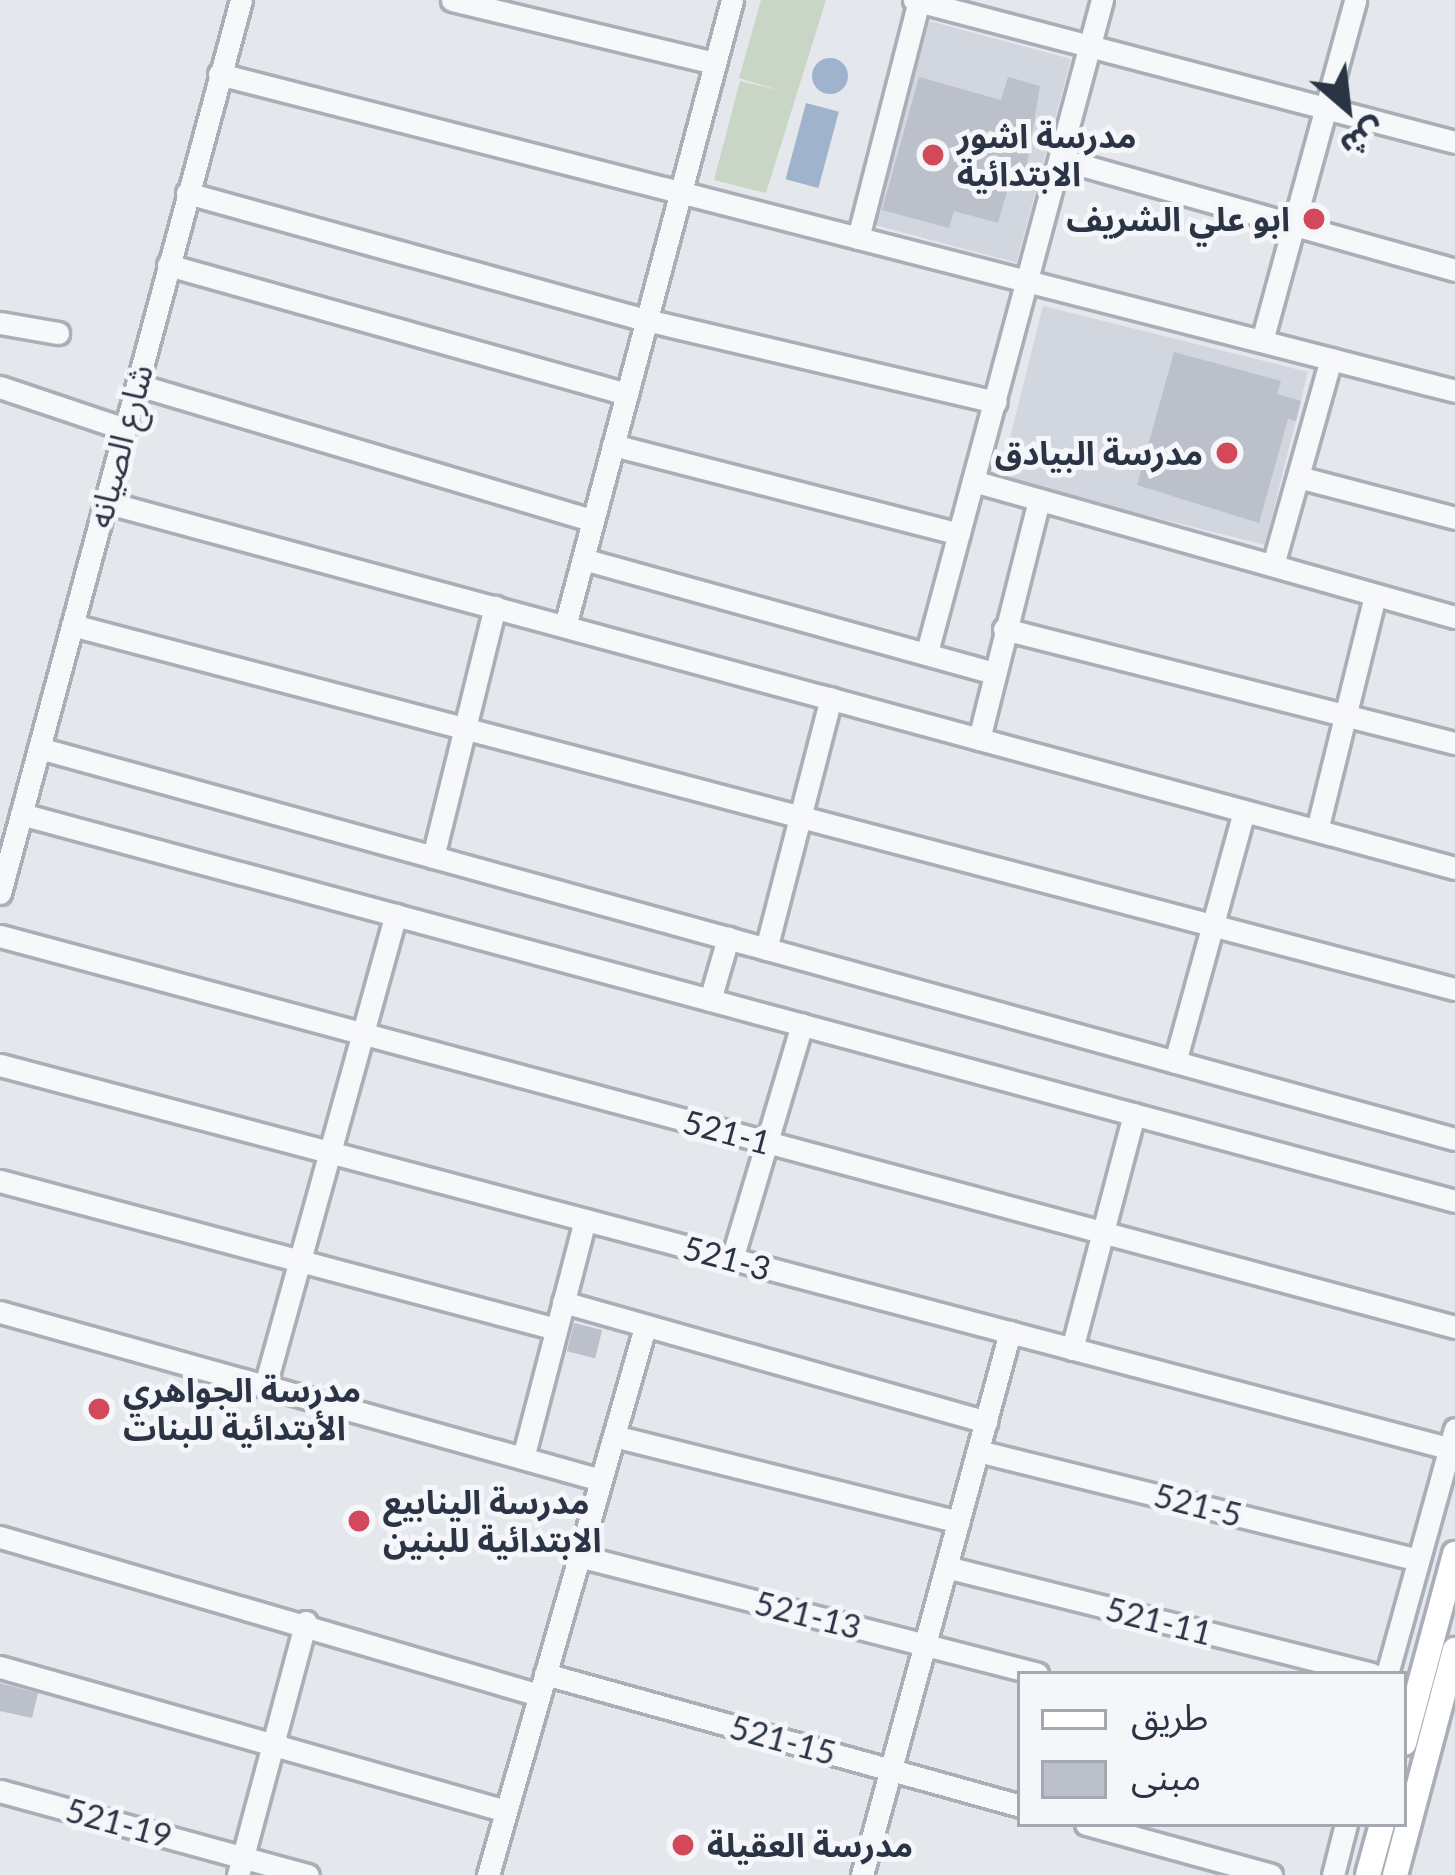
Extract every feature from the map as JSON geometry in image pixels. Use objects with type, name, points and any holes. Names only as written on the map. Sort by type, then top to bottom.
[{"type":"main road","points":[[1407,1732],[1455,1554]]},
{"type":"main road","points":[[1395,1875],[1455,1650]]},
{"type":"main road","points":[[1368,1875],[1381,1827]]},
{"type":"street","name":"شارع الصيانه","points":[[0,892],[241,0]]},
{"type":"street","points":[[452,0],[715,63]]},
{"type":"street","points":[[565,626],[732,0]]},
{"type":"street","points":[[928,652],[1102,0]]},
{"type":"street","points":[[1262,341],[1355,0]]},
{"type":"street","points":[[858,238],[917,1],[1455,142]]},
{"type":"street","points":[[219,74],[1455,391]]},
{"type":"street","points":[[1060,159],[1455,269]]},
{"type":"street","points":[[188,193],[646,320],[994,402]]},
{"type":"street","points":[[168,266],[627,394]]},
{"type":"street","points":[[0,323],[58,333]]},
{"type":"street","points":[[1273,566],[1330,359]]},
{"type":"street","points":[[138,385],[592,520]]},
{"type":"street","points":[[0,387],[125,429]]},
{"type":"street","points":[[614,445],[959,533]]},
{"type":"street","points":[[1298,478],[1455,518]]},
{"type":"street","points":[[974,481],[1455,617]]},
{"type":"street","points":[[979,740],[1039,501]]},
{"type":"street","points":[[105,502],[1455,868]]},
{"type":"street","points":[[583,559],[995,673]]},
{"type":"street","points":[[1317,830],[1375,595]]},
{"type":"street","points":[[433,856],[495,607]]},
{"type":"street","points":[[72,625],[1455,988]]},
{"type":"street","points":[[1004,629],[1344,711],[1455,743]]},
{"type":"street","points":[[766,949],[830,698]]},
{"type":"street","points":[[39,748],[1455,1139]]},
{"type":"street","points":[[1175,1062],[1244,811]]},
{"type":"street","points":[[21,814],[1455,1201]]},
{"type":"street","points":[[265,1386],[396,915]]},
{"type":"street","name":"521-1","points":[[0,936],[1455,1327]]},
{"type":"street","points":[[710,1000],[728,938]]},
{"type":"street","points":[[732,1259],[802,1024]]},
{"type":"street","name":"521-3","points":[[0,1065],[1010,1332],[1453,1442]]},
{"type":"street","points":[[1072,1348],[1134,1114]]},
{"type":"street","points":[[0,1181],[556,1329]]},
{"type":"street","points":[[523,1458],[585,1220]]},
{"type":"street","points":[[563,1302],[986,1421]]},
{"type":"street","points":[[0,1312],[601,1480]]},
{"type":"street","points":[[488,1875],[645,1327]]},
{"type":"street","points":[[862,1875],[1010,1332]]},
{"type":"street","points":[[614,1436],[958,1522]]},
{"type":"street","points":[[1388,1671],[1453,1442]]},
{"type":"street","name":"521-5","points":[[978,1451],[1418,1560]]},
{"type":"street","name":"521-15","points":[[0,1537],[542,1685],[1017,1805]]},
{"type":"street","name":"521-13","points":[[579,1556],[1025,1671]]},
{"type":"street","name":"521-11","points":[[946,1567],[1360,1671]]},
{"type":"street","points":[[240,1866],[306,1622]]},
{"type":"street","points":[[0,1667],[506,1811]]},
{"type":"street","name":"521-19","points":[[0,1791],[240,1866],[308,1875]]},
{"type":"street","points":[[1097,1827],[1271,1875]]},
{"type":"street","points":[[1333,1875],[1345,1827]]},
{"type":"shaded area","points":[[929,21],[1071,59],[1016,263],[874,225]]},
{"type":"shaded area","points":[[1043,306],[1308,372],[1265,545],[1000,479]]},
{"type":"green space","points":[[761,0],[826,0],[766,193],[714,180],[740,81],[781,91],[739,78]]},
{"type":"water","points":[[830,58],[843,63],[848,76],[843,89],[830,94],[817,89],[812,76],[817,63]]},
{"type":"water","points":[[806,103],[839,112],[818,188],[786,179]]},
{"type":"building","name":"مدرسة اشور الابتدائية","points":[[919,77],[1001,100],[1008,77],[1040,86],[1026,170],[1014,167],[998,223],[954,211],[949,228],[882,210]]},
{"type":"building","name":"مدرسة البيادق","points":[[1174,352],[1281,381],[1277,394],[1301,401],[1296,421],[1288,419],[1259,523],[1137,485]]},
{"type":"building","points":[[574,1323],[602,1330],[595,1358],[567,1351]]},
{"type":"building","points":[[0,1683],[38,1693],[32,1718],[0,1711]]},
{"type":"place","name":"مدرسة اشور الابتدائية","points":[[933,155]]},
{"type":"place","name":"ابو علي الشريف","points":[[1314,219]]},
{"type":"place","name":"مدرسة البيادق","points":[[1227,453]]},
{"type":"place","name":"مدرسة الجواهري الأبتدائية للبنات","points":[[99,1409]]},
{"type":"place","name":"مدرسة الينابيع الابتدائية للبنين","points":[[359,1521]]},
{"type":"place","name":"مدرسة العقيلة","points":[[683,1845]]}]
